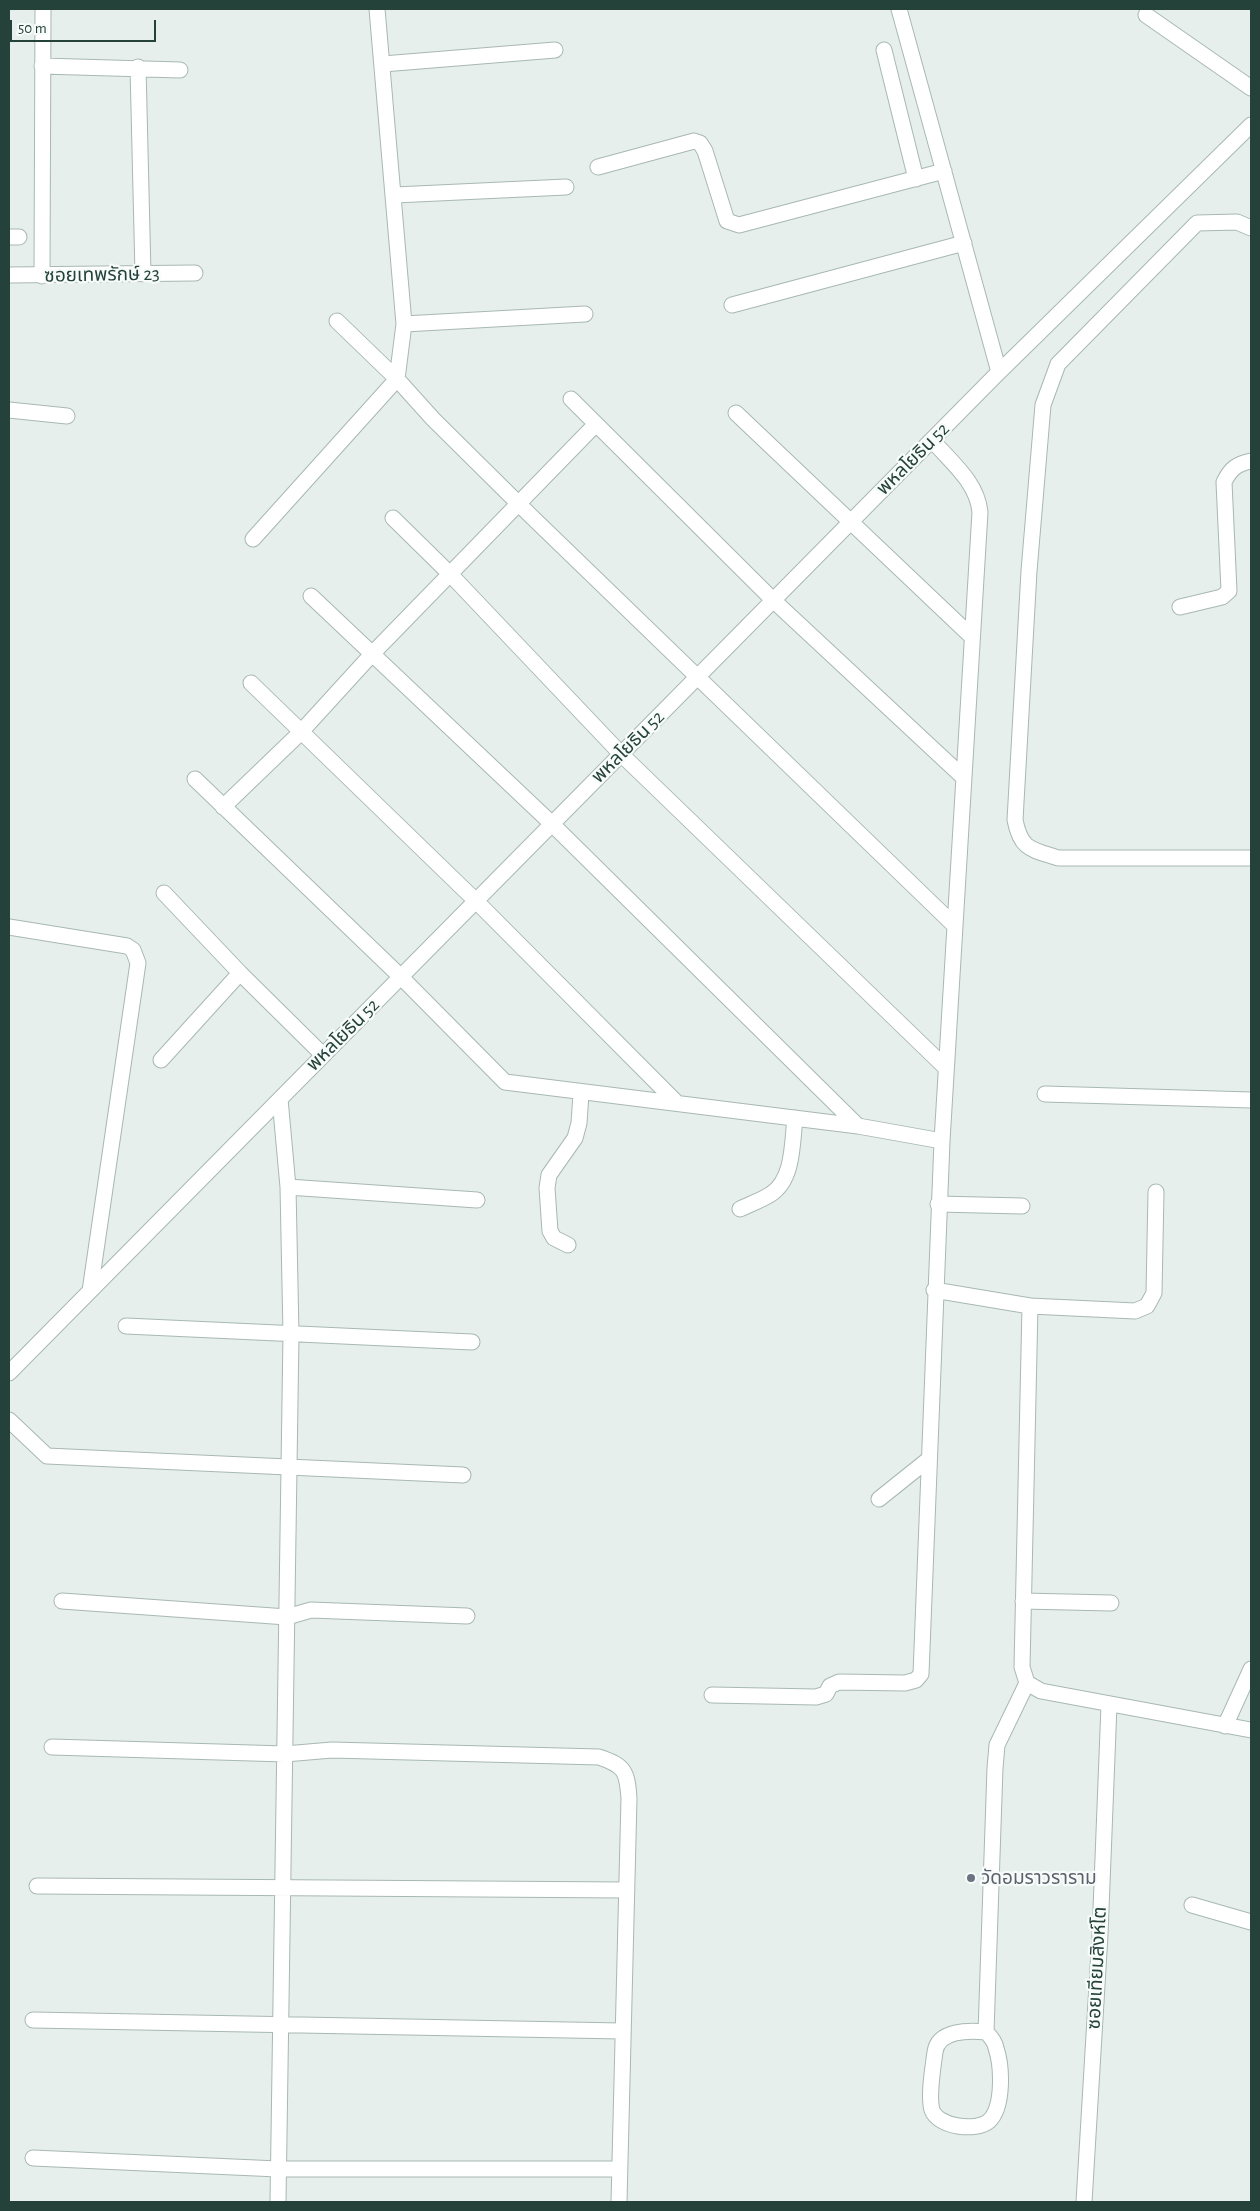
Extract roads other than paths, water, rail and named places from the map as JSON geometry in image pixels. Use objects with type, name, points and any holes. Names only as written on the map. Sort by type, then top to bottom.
[{"type":"street","points":[[42,276],[43,9]]},
{"type":"street","points":[[253,539],[397,379],[404,324],[377,9]]},
{"type":"street","points":[[899,9],[999,372]]},
{"type":"street","points":[[1146,15],[1251,88]]},
{"type":"street","points":[[383,64],[555,50]]},
{"type":"street","points":[[884,50],[916,179]]},
{"type":"street","points":[[42,66],[138,67],[180,70]]},
{"type":"street","points":[[138,67],[143,274]]},
{"type":"street","name":"พหลโยธิน 52","points":[[9,1372],[999,372],[1251,125]]},
{"type":"street","points":[[598,167],[694,141],[700,143],[705,152],[727,221],[739,225],[944,171]]},
{"type":"street","points":[[394,195],[566,187]]},
{"type":"street","points":[[1251,228],[1237,222],[1197,223],[1058,364],[1042,405],[1029,570],[1015,820],[1018,838],[1030,848],[1058,858],[1251,858]]},
{"type":"street","points":[[732,305],[964,243]]},
{"type":"street","name":"ซอยเทพรักษ์ 23","points":[[9,275],[195,273]]},
{"type":"street","points":[[404,324],[585,314]]},
{"type":"street","points":[[337,321],[397,379],[433,419],[954,925]]},
{"type":"street","points":[[571,399],[595,425],[773,600],[963,777]]},
{"type":"street","points":[[9,410],[66,416]]},
{"type":"street","points":[[736,413],[971,636]]},
{"type":"street","points":[[223,807],[300,733],[372,654],[595,425]]},
{"type":"street","points":[[712,1695],[816,1697],[826,1694],[830,1686],[839,1682],[905,1683],[916,1680],[921,1674],[938,1204],[980,512],[979,500],[973,488],[932,440]]},
{"type":"street","points":[[1180,607],[1222,597],[1229,591],[1224,482],[1229,471],[1238,464],[1251,461]]},
{"type":"street","points":[[393,518],[450,574],[621,754],[946,1068]]},
{"type":"street","points":[[311,596],[551,823],[858,1126]]},
{"type":"street","points":[[250,683],[476,901],[676,1102]]},
{"type":"street","points":[[195,779],[401,977],[504,1082],[581,1094],[676,1102],[858,1126],[942,1141]]},
{"type":"street","points":[[164,893],[240,973],[323,1055]]},
{"type":"street","points":[[9,927],[127,946],[133,950],[138,963],[90,1291]]},
{"type":"street","points":[[161,1060],[240,973]]},
{"type":"street","points":[[568,1245],[554,1238],[550,1231],[547,1188],[549,1175],[575,1138],[579,1123],[581,1094]]},
{"type":"street","points":[[1045,1094],[1251,1100]]},
{"type":"street","points":[[278,2202],[291,1334],[288,1187],[280,1099]]},
{"type":"street","points":[[740,1208],[772,1194],[782,1185],[788,1173],[795,1118]]},
{"type":"street","points":[[288,1187],[477,1200]]},
{"type":"street","points":[[934,1290],[1030,1306],[1135,1311],[1147,1306],[1154,1293],[1156,1192]]},
{"type":"street","points":[[938,1204],[1022,1206]]},
{"type":"street","points":[[1030,1306],[1022,1667],[1028,1683],[1042,1691],[1251,1730]]},
{"type":"street","points":[[126,1326],[472,1342]]},
{"type":"street","points":[[9,1420],[47,1456],[463,1475]]},
{"type":"street","points":[[879,1499],[929,1460]]},
{"type":"street","points":[[62,1601],[288,1616],[311,1610],[467,1616]]},
{"type":"street","points":[[1023,1602],[1111,1603]]},
{"type":"street","points":[[1225,1726],[1251,1669]]},
{"type":"street","points":[[986,2032],[974,2030],[949,2035],[941,2039],[936,2049],[931,2098],[932,2109],[938,2120],[948,2124],[974,2127],[988,2122],[998,2110],[1001,2068],[996,2046],[986,2032],[997,1745],[1028,1683]]},
{"type":"street","name":"ซอยเทียมสิงห์โต","points":[[1084,2202],[1100,1925],[1109,1704]]},
{"type":"street","points":[[52,1747],[285,1754],[332,1750],[599,1757],[618,1763],[627,1777],[629,1798],[618,2202]]},
{"type":"street","points":[[37,1886],[626,1890]]},
{"type":"street","points":[[1192,1905],[1251,1922]]},
{"type":"street","points":[[33,2020],[622,2031]]},
{"type":"street","points":[[33,2158],[278,2169],[619,2169]]},
{"type":"place","name":"วัดอมราวราราม","points":[[971,1878]]}]
